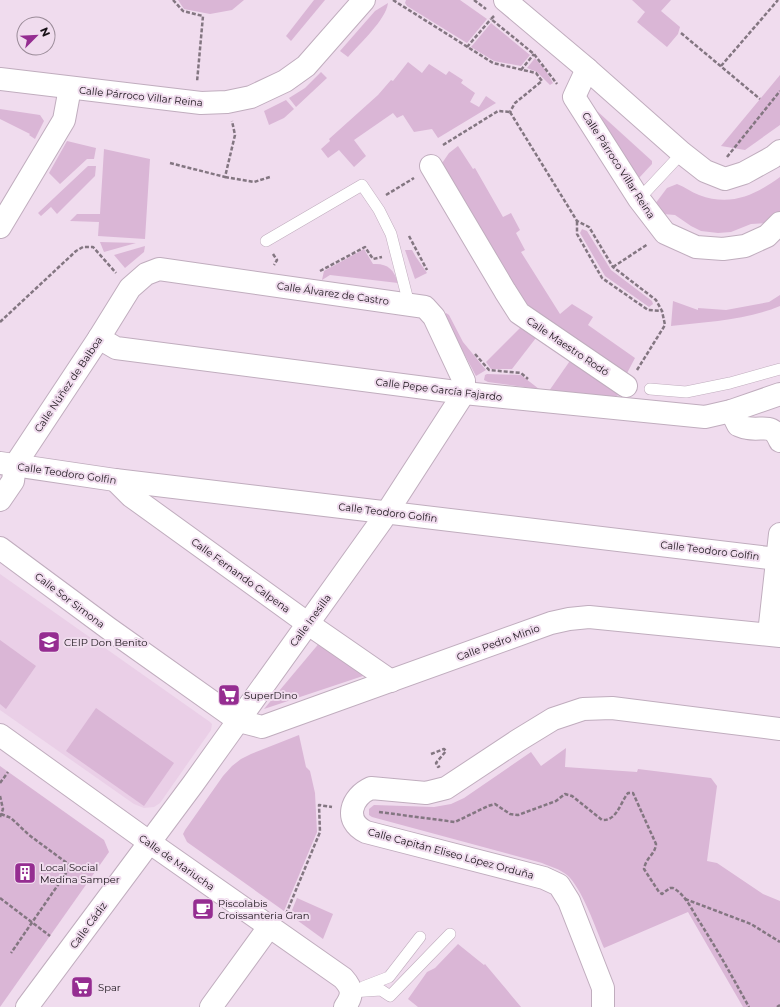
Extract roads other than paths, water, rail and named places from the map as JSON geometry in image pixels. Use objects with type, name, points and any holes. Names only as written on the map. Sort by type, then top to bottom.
[{"type":"street","name":"Calle Párroco Villar Reina","points":[[0,79],[196,103],[227,102],[252,97],[285,81],[306,66],[364,0]]},
{"type":"street","points":[[505,0],[587,69],[682,154],[705,171],[725,179],[744,173],[780,151]]},
{"type":"street","name":"Calle Párroco Villar Reina","points":[[587,69],[574,97],[639,199],[665,233],[696,247],[723,249],[745,246],[767,236],[780,224]]},
{"type":"street","points":[[0,226],[64,120],[70,88]]},
{"type":"street","name":"Calle Maestro Rodó","points":[[431,166],[519,313],[626,386]]},
{"type":"street","name":"Calle Álvarez de Castro","points":[[138,281],[158,269],[425,307],[434,317],[464,381],[464,393]]},
{"type":"street","name":"Calle Núñez de Balboa","points":[[0,500],[13,481],[7,464],[99,338],[138,281]]},
{"type":"street","name":"Calle Pepe García Fajardo","points":[[99,338],[116,348],[464,393],[706,417],[731,411],[773,415]]},
{"type":"street","name":"Calle Inesilla","points":[[149,842],[239,721],[307,623],[388,511],[464,393]]},
{"type":"street","points":[[731,411],[738,425],[748,428],[773,415]]},
{"type":"street","name":"Calle Teodoro Golfin","points":[[7,464],[114,480],[388,511],[777,559]]},
{"type":"street","name":"Calle Fernando Calpena","points":[[114,480],[131,496],[390,681]]},
{"type":"street","points":[[774,635],[777,559],[780,534]]},
{"type":"street","name":"Calle Sor Simona","points":[[0,548],[108,628],[239,721]]},
{"type":"street","name":"Calle Pedro Minio","points":[[239,721],[262,727],[552,623],[569,619],[589,617],[774,635]]},
{"type":"street","name":"Calle Capitán Eliseo López Orduña","points":[[603,1007],[603,988],[569,901],[559,885],[544,878],[366,832],[355,824],[352,817],[354,802],[363,791],[370,788],[426,793],[446,788],[516,741],[553,719],[583,709],[612,708],[780,729]]},
{"type":"street","name":"Calle de Mariucha","points":[[0,735],[149,842],[344,978],[349,985],[348,999]]},
{"type":"street","name":"Calle Cádiz","points":[[34,1005],[149,842]]},
{"type":"street","points":[[211,1007],[274,930]]},
{"type":"lane","points":[[639,199],[682,154]]},
{"type":"lane","points":[[266,241],[362,185],[379,210],[391,234],[409,304]]},
{"type":"lane","points":[[650,389],[686,392],[730,383],[780,368]]},
{"type":"lane","points":[[348,999],[381,990],[390,996],[450,934]]},
{"type":"lane","points":[[348,999],[390,977],[420,936]]},
{"type":"place","name":"CEIP Don Benito","points":[[49,642]]},
{"type":"place","name":"SuperDino","points":[[229,695]]},
{"type":"place","name":"Local Social Medina Samper","points":[[25,873]]},
{"type":"place","name":"Piscolabis Croissanteria Gran","points":[[203,909]]},
{"type":"place","name":"Spar","points":[[82,987]]}]
